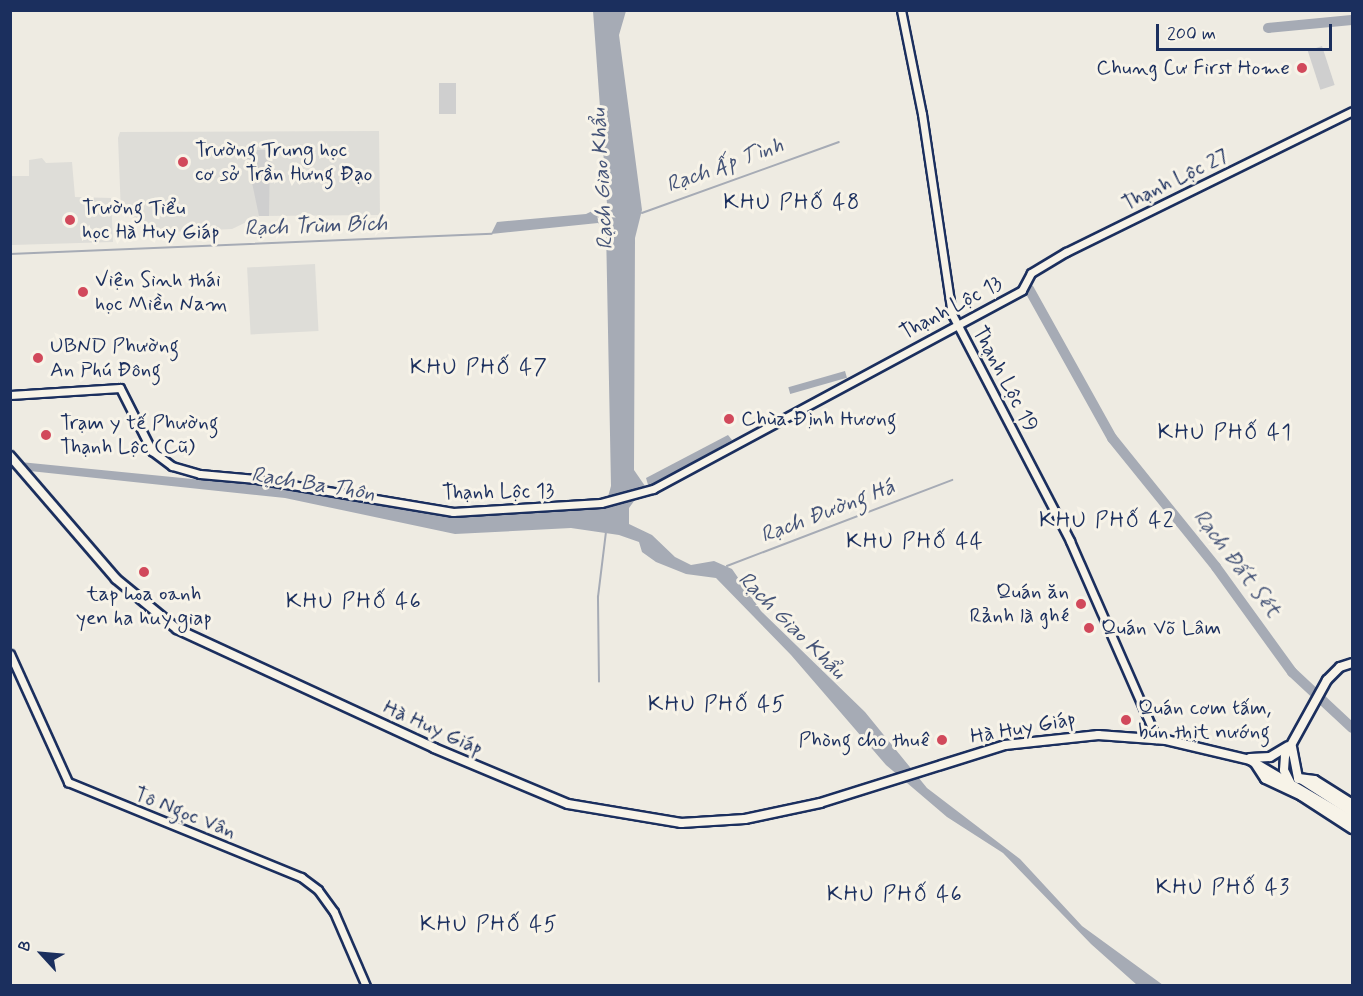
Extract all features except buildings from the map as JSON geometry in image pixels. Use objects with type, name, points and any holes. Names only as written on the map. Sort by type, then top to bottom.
[{"type":"highway","points":[[1258,763],[1265,778],[1301,795],[1353,828]]},
{"type":"highway","points":[[1294,780],[1314,780],[1353,804]]},
{"type":"main road","name":"Hà Huy Giáp","points":[[10,456],[116,579],[177,629],[434,748],[568,804],[681,823],[718,822],[820,803],[975,753],[1046,738],[1098,735],[1157,739],[1242,757],[1294,780],[1320,795]]},
{"type":"main road","name":"Hà Huy Giáp","points":[[1284,770],[1285,756],[1322,687],[1340,667],[1353,663]]},
{"type":"main road","name":"Hà Huy Giáp","points":[[1242,757],[1270,757],[1292,741]]},
{"type":"main road","points":[[1292,741],[1294,780]]},
{"type":"main road","name":"Hà Huy Giáp","points":[[1258,763],[1284,770],[1294,780]]},
{"type":"main road","points":[[1320,795],[1353,812]]},
{"type":"main road","points":[[1320,795],[1353,820]]},
{"type":"street","name":"Thạnh Lộc 19","points":[[901,10],[956,323],[1070,541],[1157,739]]},
{"type":"street","name":"Thạnh Lộc 27","points":[[1022,290],[1031,273],[1066,252],[1353,111]]},
{"type":"street","name":"Thạnh Lộc 13","points":[[10,395],[120,388],[152,451],[172,466],[190,472],[453,512],[601,503],[643,494],[956,323],[1022,290]]},
{"type":"street","name":"Tô Ngọc Vân","points":[[10,654],[68,782],[301,877],[318,890],[334,912],[366,986]]},
{"type":"shaded area","points":[[593,11],[626,11],[619,35],[642,210],[635,238],[634,470],[645,486],[629,508],[629,524],[652,535],[675,557],[691,565],[714,561],[732,569],[761,611],[865,712],[927,788],[1020,859],[1082,926],[1163,985],[1137,985],[1091,944],[1003,853],[947,817],[886,765],[791,655],[716,578],[686,574],[656,562],[642,552],[639,542],[619,535],[571,528],[455,534],[285,498],[11,469],[10,461],[293,489],[443,515],[606,504],[611,486],[606,228],[598,223],[491,234],[497,222],[586,214],[607,204]]},
{"type":"shaded area","points":[[1322,46],[1335,85],[1320,90],[1308,51]]},
{"type":"shaded area","points":[[439,83],[456,83],[456,114],[439,114]]},
{"type":"shaded area","points":[[379,131],[380,215],[259,216],[232,229],[149,233],[141,221],[121,213],[118,138],[120,132]]},
{"type":"shaded area","points":[[248,150],[270,150],[269,216],[259,216],[246,154]]},
{"type":"shaded area","name":"Trường Tiểu học Hà Huy Giáp","points":[[42,158],[46,163],[72,162],[75,197],[111,198],[113,242],[12,245],[11,249],[11,176],[29,176],[29,160]]},
{"type":"shaded area","points":[[315,264],[319,331],[251,334],[247,268]]},
{"type":"shaded area","points":[[845,371],[847,378],[790,394],[788,387]]},
{"type":"shaded area","points":[[728,435],[732,440],[649,488],[646,478]]},
{"type":"waterway","points":[[1268,28],[1352,20]]},
{"type":"waterway","name":"Rạch Ấp Tình","points":[[642,213],[839,142]]},
{"type":"waterway","name":"Rạch Trùm Bích","points":[[10,254],[492,234]]},
{"type":"waterway","name":"Rạch Đất Sét","points":[[1029,289],[1112,438],[1216,567],[1292,672],[1352,728]]},
{"type":"waterway","name":"Rạch Đường Há","points":[[727,566],[952,480]]},
{"type":"waterway","points":[[599,682],[598,597],[606,532]]},
{"type":"place","name":"Chung Cư First Home","points":[[1302,68]]},
{"type":"place","name":"Trường Trung học cơ sở Trần Hưng Đạo","points":[[183,162]]},
{"type":"place","name":"Trường Tiểu học Hà Huy Giáp","points":[[70,220]]},
{"type":"place","name":"Viện Sinh thái học Miền Nam","points":[[83,292]]},
{"type":"place","name":"UBND Phường An Phú Đông","points":[[38,358]]},
{"type":"place","name":"Chùa Định Hương","points":[[729,419]]},
{"type":"place","name":"Trạm y tế Phường Thạnh Lộc (Cũ)","points":[[46,435]]},
{"type":"place","name":"tap hoa oanh yen ha huy giap","points":[[144,572]]},
{"type":"place","name":"Quán ăn Rảnh là ghé","points":[[1081,604]]},
{"type":"place","name":"Quán Võ Lâm","points":[[1089,628]]},
{"type":"place","name":"Quán cơm tấm, bún thịt nướng","points":[[1126,720]]},
{"type":"place","name":"Phòng cho thuê","points":[[942,740]]},
{"type":"district","name":"KHU PHỐ 48","points":[[792,204]]},
{"type":"district","name":"KHU PHỐ 47","points":[[479,369]]},
{"type":"district","name":"KHU PHỐ 41","points":[[1225,434]]},
{"type":"district","name":"KHU PHỐ 42","points":[[1107,522]]},
{"type":"district","name":"KHU PHỐ 44","points":[[915,543]]},
{"type":"district","name":"KHU PHỐ 46","points":[[354,603]]},
{"type":"district","name":"KHU PHỐ 45","points":[[717,706]]},
{"type":"district","name":"KHU PHỐ 43","points":[[1223,889]]},
{"type":"district","name":"KHU PHỐ 46","points":[[895,896]]},
{"type":"district","name":"KHU PHỐ 45","points":[[489,926]]},
{"type":"water label","name":"Rạch Giao Khẩu","points":[[603,179]]},
{"type":"water label","name":"Rạch Ba Thôn","points":[[313,485]]},
{"type":"water label","name":"Rạch Giao Khẩu","points":[[791,626]]}]
